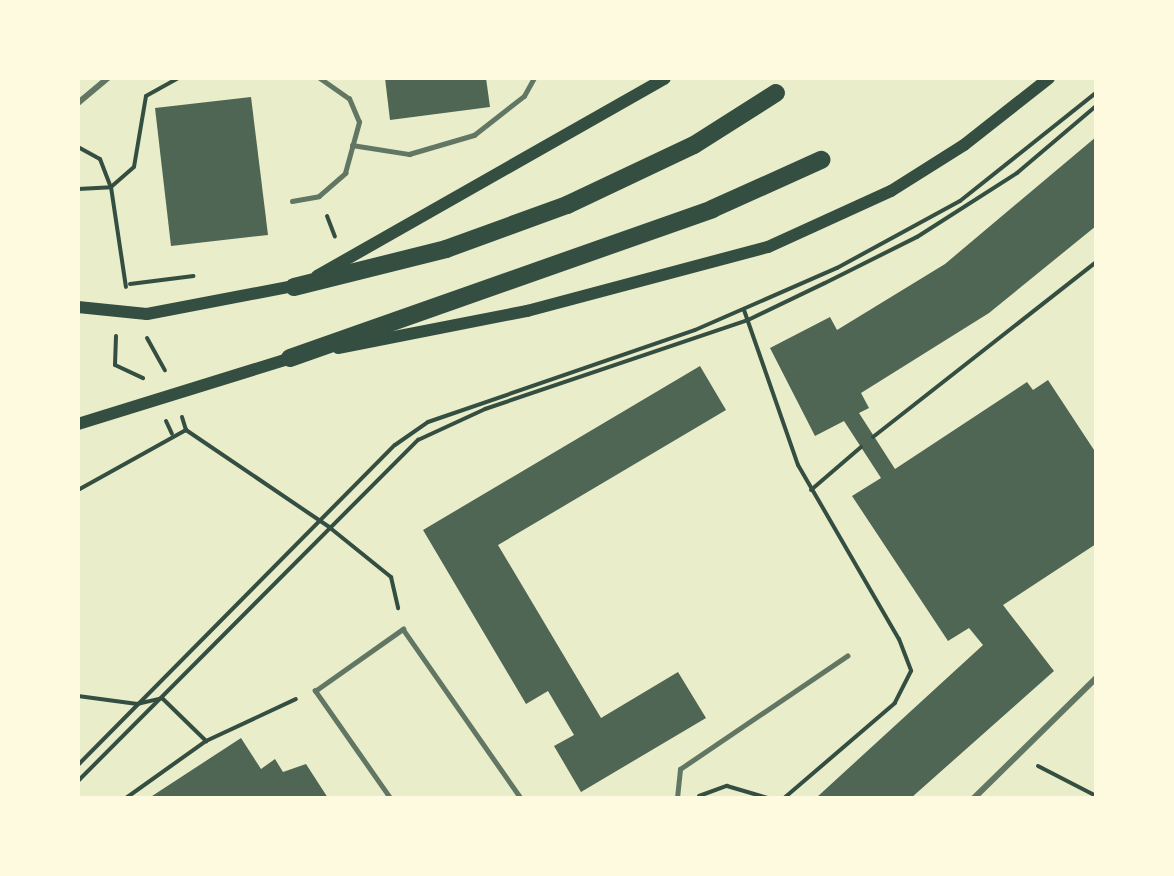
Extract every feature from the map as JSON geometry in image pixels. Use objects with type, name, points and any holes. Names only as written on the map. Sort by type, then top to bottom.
[{"type":"highway","points":[[294,287],[446,249],[567,205],[694,145],[776,93]]},
{"type":"highway","points":[[290,358],[712,209],[821,160]]},
{"type":"main road","points":[[78,306],[147,314],[294,287],[422,220],[665,78]]},
{"type":"main road","points":[[78,424],[153,397],[290,358],[526,311],[768,247],[891,191],[964,145],[1049,78]]},
{"type":"street","points":[[78,103],[108,78]]},
{"type":"street","points":[[974,798],[1020,756],[1096,678]]},
{"type":"lane","points":[[292,201],[319,196],[345,173],[359,122],[349,99],[319,78]]},
{"type":"lane","points":[[352,145],[409,154],[474,135],[524,96],[534,78]]},
{"type":"lane","points":[[390,798],[315,691],[403,629],[521,798]]},
{"type":"lane","points":[[677,798],[680,769],[847,656]]},
{"type":"path","points":[[78,189],[111,187],[134,167],[146,96],[178,78]]},
{"type":"path","points":[[78,765],[395,445],[428,422],[744,310],[837,268],[960,201],[1096,93]]},
{"type":"path","points":[[78,781],[399,456],[444,425],[747,320],[917,237],[1017,174],[1096,106]]},
{"type":"path","points":[[78,147],[100,159],[111,187],[127,285],[113,360],[143,378],[172,434]]},
{"type":"path","points":[[327,243],[346,232]]},
{"type":"path","points":[[873,437],[1096,262]]},
{"type":"path","points":[[127,285],[201,275]]},
{"type":"path","points":[[147,283],[147,340],[173,391],[186,430],[329,527],[391,577],[403,629]]},
{"type":"path","points":[[744,310],[811,490],[899,639],[911,671],[895,703],[784,798]]},
{"type":"path","points":[[78,490],[172,434],[186,430]]},
{"type":"path","points":[[811,490],[861,447]]},
{"type":"path","points":[[126,798],[206,741],[315,691]]},
{"type":"path","points":[[78,696],[137,704],[162,698]]},
{"type":"path","points":[[162,698],[206,741]]},
{"type":"path","points":[[1020,756],[1096,796]]},
{"type":"path","points":[[692,798],[727,786],[768,798]]},
{"type":"building","points":[[385,78],[486,78],[490,107],[390,120]]},
{"type":"building","points":[[251,97],[268,235],[171,246],[155,108]]},
{"type":"building","points":[[1096,137],[1096,226],[989,313],[861,393],[869,408],[859,413],[895,469],[1027,382],[1033,390],[1048,380],[1096,453],[1096,544],[1003,605],[1054,671],[911,798],[816,798],[983,645],[969,628],[948,641],[852,496],[881,478],[844,421],[815,436],[770,348],[830,317],[837,330],[945,264]]},
{"type":"building","points":[[700,366],[726,410],[498,545],[601,718],[678,672],[706,718],[581,792],[554,746],[574,735],[548,691],[526,704],[423,530]]},
{"type":"building","points":[[241,738],[261,769],[275,759],[283,772],[306,764],[328,798],[149,798]]}]
